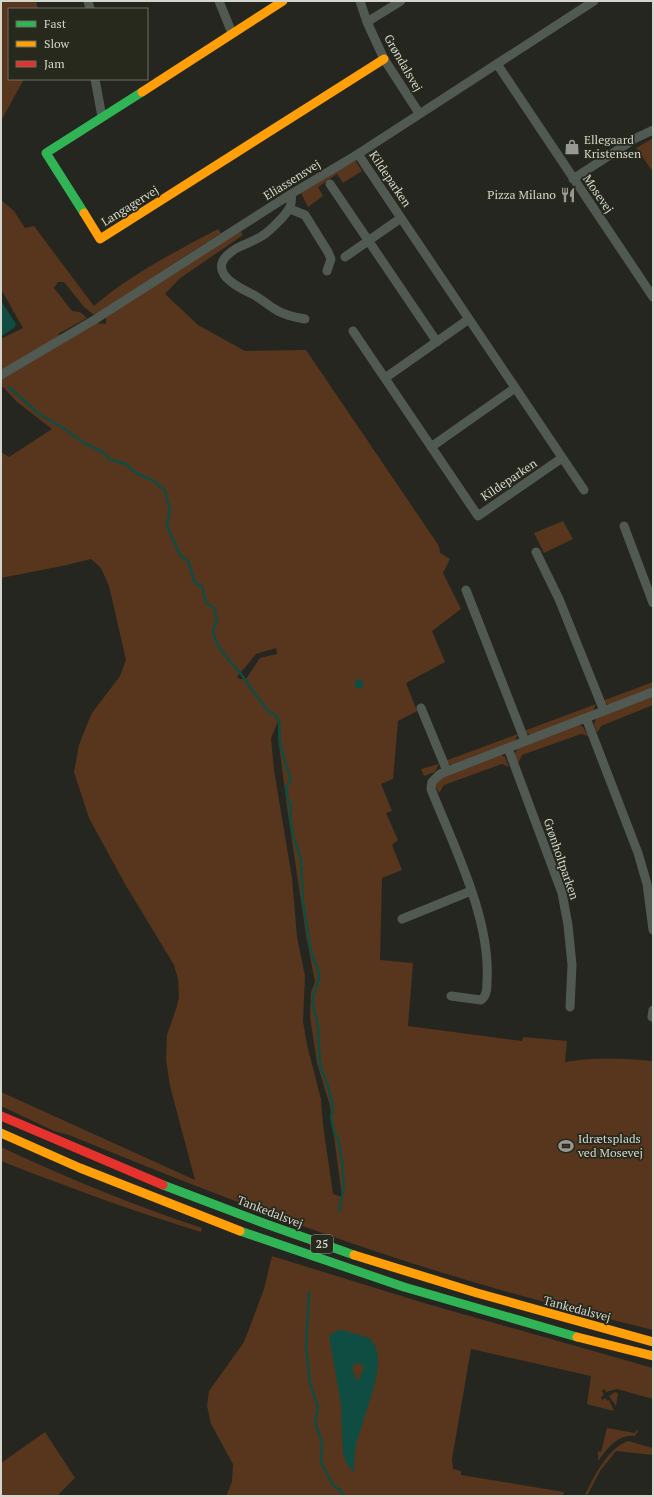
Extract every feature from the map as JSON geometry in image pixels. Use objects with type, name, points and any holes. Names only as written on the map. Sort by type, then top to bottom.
[{"type":"main road","name":"Langagervej","points":[[283,1],[46,153],[100,239],[384,59]]},
{"type":"main road","name":"Tankedalsvej","points":[[1,1116],[109,1163],[303,1238],[454,1287],[553,1316],[653,1342]]},
{"type":"main road","name":"25","points":[[1,1132],[153,1197],[324,1260],[479,1310],[653,1356]]},
{"type":"street","points":[[219,1],[232,33]]},
{"type":"street","name":"Grøndalsvej","points":[[360,1],[367,22],[384,59],[419,113]]},
{"type":"street","points":[[367,22],[400,1]]},
{"type":"street","name":"Eliassensvej","points":[[1,375],[94,320],[291,194],[358,154],[419,113],[594,1]]},
{"type":"street","name":"Mosevej","points":[[497,64],[653,297]]},
{"type":"street","points":[[95,80],[102,117]]},
{"type":"street","points":[[573,179],[636,138],[653,130]]},
{"type":"street","name":"Kildeparken","points":[[358,154],[584,490]]},
{"type":"street","points":[[330,184],[437,342]]},
{"type":"street","points":[[291,194],[292,201],[290,209],[263,236],[228,255],[221,266],[225,278],[234,286],[305,319]]},
{"type":"street","points":[[290,209],[305,215],[328,252],[330,260],[326,271]]},
{"type":"street","name":"Kildeparken","points":[[345,256],[401,218]]},
{"type":"street","points":[[385,378],[469,319]]},
{"type":"street","name":"Kildeparken","points":[[353,331],[478,516],[562,458]]},
{"type":"street","points":[[431,447],[515,388]]},
{"type":"street","points":[[624,526],[653,603]]},
{"type":"street","points":[[536,552],[536,562],[559,599],[604,711]]},
{"type":"street","points":[[466,590],[525,741]]},
{"type":"street","points":[[451,996],[481,1000],[484,998],[486,993],[488,963],[485,934],[471,891],[431,789],[432,782],[436,777],[447,771],[653,692]]},
{"type":"street","points":[[421,708],[447,771]]},
{"type":"street","points":[[586,718],[638,853],[647,884],[653,930]]},
{"type":"street","name":"Grønholtparken","points":[[508,748],[562,893],[568,925],[572,965],[570,1007]]},
{"type":"street","points":[[402,919],[471,891]]},
{"type":"shaded area","points":[[1,1],[36,1],[38,8],[8,8],[8,80],[23,80],[1,121]]},
{"type":"shaded area","points":[[653,138],[653,172],[636,148]]},
{"type":"shaded area","points":[[355,160],[362,171],[343,183],[337,174],[318,187],[323,196],[308,207],[301,193]]},
{"type":"shaded area","points":[[1,200],[14,211],[25,228],[34,226],[94,306],[108,294],[154,264],[218,229],[221,233],[94,315],[84,307],[64,282],[58,282],[54,288],[72,311],[80,312],[87,318],[58,334],[63,343],[96,323],[106,324],[106,317],[240,230],[243,235],[179,279],[165,294],[198,325],[245,351],[306,350],[439,546],[440,553],[450,559],[443,573],[461,609],[432,631],[445,662],[406,683],[417,711],[398,721],[393,779],[381,784],[392,811],[386,813],[398,840],[392,845],[402,870],[382,878],[380,960],[413,963],[408,1026],[522,1041],[523,1037],[567,1041],[565,1062],[609,1058],[653,1061],[653,1330],[499,1290],[365,1248],[237,1202],[69,1135],[54,1131],[1,1106],[1,1092],[195,1180],[170,1086],[166,1059],[167,1035],[179,997],[178,979],[174,965],[125,884],[89,818],[74,772],[79,745],[92,713],[120,676],[126,660],[109,586],[101,568],[91,559],[1,578],[1,452],[9,457],[52,429],[17,402],[3,387],[1,387],[1,339],[23,328],[1,289]],"holes":[[[276,648],[277,654],[260,658],[246,679],[240,679],[237,677],[256,654]],[[279,719],[278,737],[287,807],[306,935],[315,982],[311,992],[310,1017],[317,1063],[330,1106],[342,1197],[333,1194],[323,1125],[321,1099],[307,1045],[303,1021],[305,976],[297,937],[292,878],[274,770],[271,738]]]},
{"type":"shaded area","points":[[563,521],[573,539],[544,553],[534,533]]},
{"type":"shaded area","points":[[653,682],[653,688],[609,705],[602,701]]},
{"type":"shaded area","points":[[653,697],[653,705],[601,726],[597,733],[594,725],[596,718]]},
{"type":"shaded area","points":[[596,704],[593,711],[531,735],[524,731]]},
{"type":"shaded area","points":[[580,725],[583,727],[588,736],[581,734],[522,755],[519,762],[517,762],[514,756],[517,749]]},
{"type":"shaded area","points":[[518,734],[515,741],[452,765],[445,761]]},
{"type":"shaded area","points":[[501,755],[505,757],[509,767],[502,764],[444,785],[439,793],[435,786],[441,778]]},
{"type":"shaded area","points":[[439,764],[435,772],[424,776],[421,769]]},
{"type":"shaded area","points":[[1,1147],[100,1190],[202,1228],[201,1232],[150,1216],[1,1161]]},
{"type":"shaded area","points":[[272,1256],[424,1303],[653,1368],[653,1399],[617,1389],[606,1392],[604,1389],[602,1391],[604,1395],[601,1397],[602,1400],[606,1398],[607,1401],[609,1400],[614,1411],[590,1405],[587,1404],[591,1376],[471,1349],[452,1459],[453,1469],[461,1471],[461,1475],[564,1492],[563,1496],[226,1496],[232,1482],[233,1464],[211,1424],[207,1406],[209,1391],[244,1342],[264,1289]]},
{"type":"shaded area","points":[[615,1392],[618,1393],[616,1406],[609,1396]]},
{"type":"shaded area","points":[[607,1428],[635,1433],[637,1429],[638,1431],[635,1436],[618,1439],[598,1461],[598,1451],[601,1452]]},
{"type":"shaded area","points":[[45,1432],[75,1478],[57,1496],[1,1496],[1,1463]]},
{"type":"shaded area","points":[[628,1441],[653,1448],[653,1455],[616,1451],[600,1471],[588,1494],[585,1495],[602,1464],[614,1450]]},
{"type":"water","points":[[1,301],[16,324],[15,327],[2,336]]},
{"type":"water","points":[[359,679],[364,684],[359,689],[354,684]]},
{"type":"water","points":[[343,1330],[369,1338],[375,1347],[378,1358],[375,1384],[358,1436],[353,1472],[347,1464],[343,1454],[341,1404],[329,1336],[336,1331]],"holes":[[[357,1363],[364,1367],[359,1380],[356,1379],[352,1368]]]},
{"type":"waterway","points":[[9,387],[39,414],[65,429],[84,443],[103,452],[109,459],[126,464],[136,473],[154,481],[165,491],[170,510],[167,526],[180,555],[188,561],[195,583],[202,586],[206,603],[214,608],[217,620],[213,630],[217,643],[265,707],[269,712],[275,715],[279,721],[280,744],[290,778],[290,782],[286,787],[288,800],[291,807],[290,820],[301,860],[303,902],[311,952],[318,970],[319,979],[313,997],[313,1005],[318,1026],[320,1065],[329,1089],[333,1108],[331,1117],[334,1132],[338,1139],[342,1161],[344,1186],[339,1211]]},
{"type":"waterway","points":[[309,1293],[306,1347],[310,1383],[318,1408],[315,1422],[322,1443],[321,1463],[333,1485],[341,1491],[343,1496]]},
{"type":"traffic: fast","points":[[84,213],[46,153],[142,92]]},
{"type":"traffic: fast","points":[[163,1185],[354,1255]]},
{"type":"traffic: fast","points":[[240,1231],[404,1287],[577,1337]]},
{"type":"traffic: slow","points":[[142,92],[283,1]]},
{"type":"traffic: slow","points":[[84,213],[100,239],[384,59]]},
{"type":"traffic: slow","points":[[1,1133],[80,1168],[240,1231]]},
{"type":"traffic: slow","points":[[354,1255],[477,1293],[653,1342]]},
{"type":"traffic: slow","points":[[577,1337],[653,1356]]},
{"type":"traffic: jam","points":[[1,1116],[163,1185]]},
{"type":"place","name":"Ellegaard Kristensen","points":[[572,147]]},
{"type":"place","name":"Pizza Milano","points":[[568,195]]},
{"type":"place","name":"Idrætsplads ved Mosevej","points":[[566,1146]]}]
